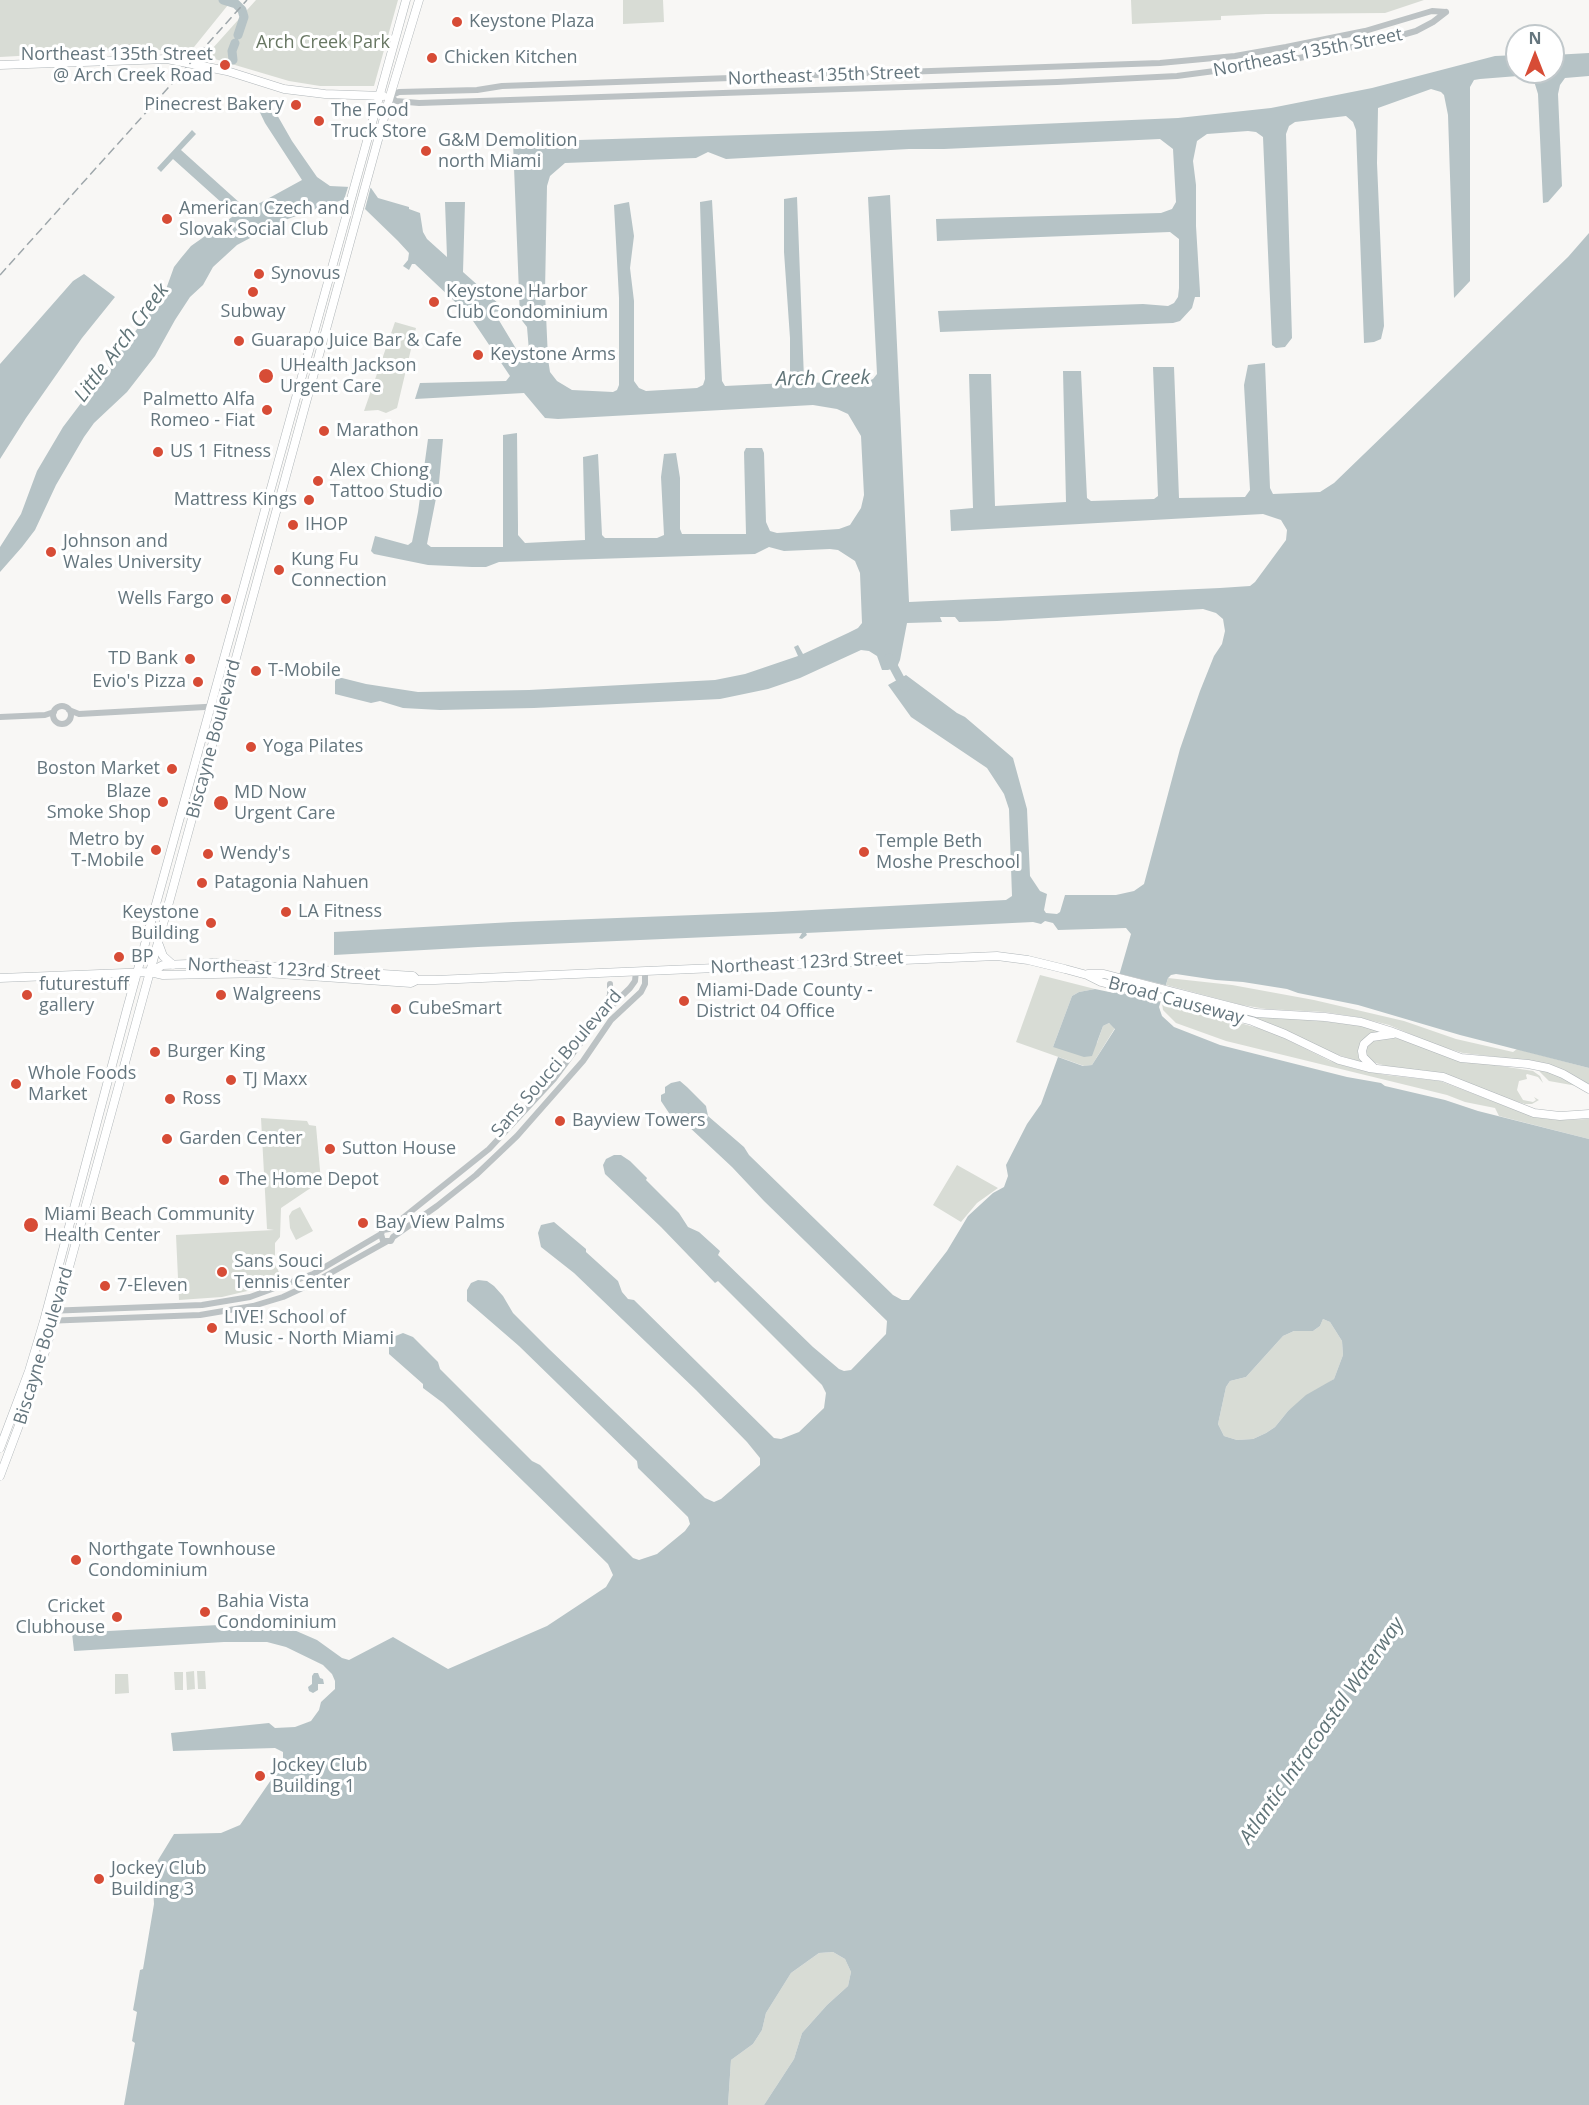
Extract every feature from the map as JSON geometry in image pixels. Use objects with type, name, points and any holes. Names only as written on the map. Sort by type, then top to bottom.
[{"type":"main road","name":"Biscayne Boulevard","points":[[0,1449],[29,1371],[47,1311],[406,0]]},
{"type":"main road","name":"Biscayne Boulevard","points":[[0,1476],[27,1407],[54,1322],[390,96],[419,0]]},
{"type":"main road","name":"Northeast 135th Street","points":[[0,65],[183,57],[210,63],[227,71],[284,89],[325,94],[390,96]]},
{"type":"main road","points":[[239,605],[241,626],[245,628]]},
{"type":"main road","points":[[232,632],[236,638],[237,657]]},
{"type":"main road","points":[[158,943],[163,956],[173,965]]},
{"type":"main road","name":"Northeast 123rd Street","points":[[150,972],[164,965],[220,964],[329,973],[411,983],[417,980],[985,955],[1022,959],[1087,975]]},
{"type":"main road","points":[[206,973],[220,964]]},
{"type":"main road","name":"Northeast 123rd Street","points":[[0,978],[139,972],[163,975],[266,973],[314,976],[329,973]]},
{"type":"main road","name":"Broad Causeway","points":[[1087,975],[1170,996],[1262,1024],[1339,1060],[1376,1069],[1443,1077],[1534,1113],[1560,1116],[1589,1114]]},
{"type":"main road","name":"Broad Causeway","points":[[1170,996],[1256,1013],[1342,1019],[1371,1025],[1461,1058],[1548,1068],[1589,1089]]},
{"type":"main road","points":[[1376,1069],[1363,1057],[1364,1044],[1372,1037],[1397,1034]]},
{"type":"main road","points":[[76,1205],[80,1228]]},
{"type":"street","name":"Northeast 135th Street","points":[[1432,11],[1446,12],[1416,31],[1347,48],[1235,69],[1166,76],[1057,82],[411,104],[396,101],[390,96],[399,92],[477,90],[502,86],[687,81],[1160,63],[1235,56],[1327,39],[1414,18],[1432,11]]},
{"type":"street","points":[[1414,18],[1416,31]]},
{"type":"street","points":[[1235,56],[1235,69]]},
{"type":"street","points":[[1057,68],[1057,82]]},
{"type":"street","points":[[876,74],[876,87]]},
{"type":"street","points":[[687,81],[687,94]]},
{"type":"street","points":[[0,717],[45,715],[61,706],[79,714],[223,706]]},
{"type":"street","points":[[69,710],[71,715],[69,720]]},
{"type":"street","points":[[54,712],[54,719]]},
{"type":"street","points":[[45,715],[61,724],[79,714]]},
{"type":"street","name":"Sans Soucci Boulevard","points":[[389,1230],[489,1149],[554,1079],[599,1018],[632,986],[636,971]]},
{"type":"street","name":"Sans Soucci Boulevard","points":[[393,1237],[476,1175],[518,1136],[583,1061],[611,1020],[641,992],[645,984],[645,971]]},
{"type":"street","points":[[599,1018],[610,998],[610,984]]},
{"type":"street","points":[[44,1321],[201,1316],[253,1306],[283,1297],[311,1284],[391,1241],[393,1233],[383,1230],[381,1234],[313,1275],[250,1297],[202,1305],[47,1311]]},
{"type":"street","points":[[381,1234],[381,1239],[386,1242]]},
{"type":"green space","points":[[0,0],[232,0],[190,52],[144,49],[0,57]]},
{"type":"green space","name":"Arch Creek Park","points":[[256,0],[398,0],[374,86],[320,86],[289,81],[208,57],[212,49]]},
{"type":"green space","points":[[623,0],[663,0],[664,22],[623,24]]},
{"type":"green space","points":[[1131,0],[1424,0],[1385,13],[1266,14],[1221,16],[1221,20],[1132,24]]},
{"type":"green space","points":[[395,322],[416,328],[397,408],[386,413],[378,410],[364,411]]},
{"type":"green space","points":[[1040,975],[1095,989],[1072,996],[1053,1047],[1097,1043],[1103,1026],[1109,1023],[1115,1028],[1092,1065],[1084,1066],[1016,1042]]},
{"type":"green space","points":[[1168,978],[1232,985],[1314,1000],[1404,1021],[1456,1039],[1513,1052],[1517,1049],[1589,1068],[1589,1084],[1557,1067],[1539,1062],[1463,1053],[1436,1045],[1389,1025],[1357,1017],[1242,1005],[1166,985]]},
{"type":"green space","points":[[1170,995],[1250,1015],[1316,1020],[1361,1026],[1383,1032],[1367,1038],[1364,1063],[1332,1053],[1287,1031],[1170,997]]},
{"type":"green space","points":[[1162,1003],[1209,1015],[1208,1018],[1214,1019],[1215,1016],[1258,1028],[1282,1037],[1330,1061],[1356,1069],[1440,1081],[1534,1117],[1557,1120],[1589,1119],[1589,1139],[1499,1116],[1495,1108],[1465,1102],[1447,1095],[1226,1041],[1176,1023],[1163,1010]]},
{"type":"green space","points":[[1388,1036],[1411,1042],[1450,1058],[1533,1071],[1540,1076],[1543,1083],[1538,1077],[1527,1074],[1527,1079],[1519,1081],[1517,1090],[1523,1100],[1533,1102],[1536,1100],[1534,1097],[1539,1100],[1532,1104],[1525,1104],[1497,1096],[1446,1075],[1422,1070],[1396,1069],[1369,1061],[1364,1055],[1368,1042]]},
{"type":"green space","points":[[1537,1069],[1553,1073],[1577,1086],[1549,1081]]},
{"type":"green space","points":[[261,1118],[307,1121],[309,1125],[316,1126],[321,1181],[281,1208],[280,1237],[275,1243],[275,1260],[266,1260],[274,1261],[281,1277],[267,1284],[259,1284],[260,1288],[222,1297],[179,1300],[176,1235],[274,1230],[267,1229]]},
{"type":"green space","points":[[957,1165],[998,1188],[977,1203],[961,1222],[933,1205]]},
{"type":"green space","points":[[300,1207],[313,1231],[296,1240],[290,1228],[289,1216],[292,1211]]},
{"type":"green space","points":[[1323,1319],[1330,1322],[1342,1341],[1343,1355],[1334,1379],[1288,1411],[1275,1427],[1266,1433],[1253,1439],[1237,1440],[1224,1436],[1218,1424],[1226,1387],[1230,1381],[1246,1377],[1283,1336],[1294,1331],[1313,1331],[1320,1326]]},
{"type":"green space","points":[[194,1671],[195,1689],[187,1690],[186,1672]]},
{"type":"green space","points":[[197,1671],[205,1671],[206,1689],[198,1689]]},
{"type":"green space","points":[[174,1672],[183,1672],[183,1690],[175,1690]]},
{"type":"green space","points":[[115,1674],[128,1674],[129,1693],[115,1694]]},
{"type":"green space","points":[[833,1952],[845,1959],[851,1972],[848,1986],[802,2033],[794,2059],[764,2105],[728,2105],[731,2060],[753,2044],[762,2030],[766,2013],[791,1973],[819,1953]]},
{"type":"water","points":[[1589,53],[1589,76],[1565,78],[1565,54]]},
{"type":"water","name":"Atlantic Intracoastal Waterway","points":[[1495,56],[1505,56],[1505,77],[1474,80],[1470,87],[1470,281],[1454,298],[1448,115],[1444,95],[1431,89],[1378,108],[1377,163],[1384,326],[1381,339],[1374,342],[1364,343],[1356,130],[1353,122],[1346,116],[1295,122],[1289,126],[1286,134],[1292,338],[1285,347],[1276,348],[1272,345],[1263,137],[1256,132],[1248,131],[1207,134],[1197,141],[1193,161],[1200,297],[1195,297],[1192,308],[1180,321],[1173,323],[940,332],[938,311],[1143,304],[1168,306],[1174,303],[1178,297],[1179,288],[1179,239],[1170,232],[937,241],[936,219],[1161,213],[1172,209],[1176,202],[1173,149],[1160,139],[726,159],[708,152],[696,158],[565,163],[550,176],[547,186],[545,292],[548,359],[550,372],[557,381],[572,390],[613,392],[617,390],[619,385],[619,298],[614,205],[629,202],[634,236],[630,268],[634,301],[634,381],[639,388],[646,391],[697,388],[703,385],[705,379],[700,202],[712,200],[722,381],[725,386],[787,383],[790,377],[790,338],[784,252],[784,199],[797,197],[804,379],[806,383],[873,379],[877,374],[868,197],[890,195],[909,602],[1250,586],[1286,540],[1287,530],[1281,520],[1263,514],[951,531],[950,510],[973,508],[969,374],[991,374],[995,506],[1066,502],[1063,371],[1081,371],[1087,498],[1091,501],[1154,499],[1158,496],[1153,367],[1174,367],[1179,498],[1245,497],[1250,490],[1244,385],[1248,365],[1265,363],[1270,488],[1273,494],[1320,492],[1334,483],[1568,257],[1589,233],[1589,1068],[1460,1035],[1358,1005],[1243,982],[1171,975],[1159,1007],[1162,1016],[1174,1027],[1220,1045],[1347,1077],[1381,1083],[1385,1086],[1589,1139],[1589,2105],[764,2105],[794,2059],[802,2033],[848,1986],[851,1972],[845,1959],[833,1952],[819,1953],[791,1973],[766,2013],[762,2030],[753,2044],[731,2060],[728,2105],[124,2105],[135,2043],[132,2041],[137,2012],[133,2010],[140,1970],[143,1969],[154,1904],[152,1870],[174,1834],[221,1833],[240,1825],[280,1767],[283,1759],[283,1752],[275,1748],[173,1751],[171,1733],[269,1723],[275,1728],[295,1727],[311,1721],[319,1710],[321,1702],[335,1689],[335,1681],[323,1665],[286,1647],[267,1642],[224,1642],[74,1651],[72,1633],[255,1623],[294,1630],[317,1640],[342,1658],[349,1660],[393,1637],[448,1669],[547,1626],[606,1587],[613,1575],[608,1564],[443,1403],[423,1388],[423,1384],[389,1354],[389,1344],[393,1337],[403,1333],[413,1337],[438,1362],[440,1369],[633,1558],[639,1560],[657,1554],[685,1531],[690,1524],[688,1517],[638,1468],[637,1461],[519,1346],[467,1301],[467,1290],[471,1283],[478,1280],[487,1281],[494,1286],[513,1313],[705,1498],[714,1502],[721,1499],[760,1465],[760,1458],[696,1390],[574,1273],[541,1247],[538,1233],[541,1225],[554,1222],[586,1249],[586,1252],[618,1281],[622,1292],[628,1299],[634,1300],[774,1438],[781,1439],[799,1432],[824,1408],[826,1393],[822,1385],[718,1281],[715,1283],[605,1174],[603,1165],[606,1159],[614,1155],[621,1155],[630,1161],[679,1213],[688,1227],[699,1232],[720,1251],[718,1255],[813,1347],[839,1369],[851,1370],[886,1334],[887,1321],[732,1167],[687,1125],[684,1127],[669,1113],[661,1101],[665,1087],[680,1081],[687,1087],[706,1106],[708,1116],[744,1147],[749,1155],[893,1295],[902,1300],[909,1300],[947,1251],[968,1216],[993,1193],[1004,1187],[1008,1176],[1006,1165],[1027,1124],[1041,1104],[1058,1057],[1083,1066],[1092,1065],[1115,1029],[1109,1023],[1103,1026],[1092,1056],[1084,1057],[1053,1047],[1072,996],[1095,989],[1114,993],[1131,934],[1126,928],[1058,930],[1053,923],[1045,921],[1041,924],[1033,922],[806,933],[807,935],[802,939],[799,938],[802,933],[334,955],[334,932],[1006,900],[1012,896],[1009,809],[1004,794],[987,768],[911,717],[888,685],[906,675],[965,717],[1013,758],[1027,809],[1030,876],[1040,891],[1047,894],[1044,910],[1046,913],[1060,912],[1065,895],[1116,895],[1134,891],[1144,884],[1180,749],[1200,691],[1214,656],[1222,644],[1225,631],[1223,619],[1216,613],[1203,609],[997,621],[959,622],[955,617],[940,617],[942,622],[907,623],[897,667],[882,670],[877,656],[869,651],[861,650],[800,678],[768,689],[720,699],[440,710],[403,708],[380,701],[371,703],[335,694],[335,681],[338,677],[418,692],[529,690],[715,680],[745,674],[798,656],[794,647],[798,645],[803,654],[858,628],[862,623],[860,573],[855,561],[838,550],[784,551],[769,547],[755,554],[499,562],[486,567],[428,565],[374,554],[371,551],[375,536],[408,545],[412,542],[428,439],[443,439],[439,483],[427,544],[431,547],[503,547],[503,435],[517,433],[518,535],[525,543],[585,540],[583,457],[598,454],[602,535],[605,538],[657,538],[664,535],[661,477],[664,454],[676,453],[680,478],[680,529],[682,534],[746,534],[744,452],[746,448],[762,448],[764,453],[766,522],[770,531],[777,533],[839,529],[850,525],[861,508],[864,495],[861,436],[848,414],[837,409],[813,405],[558,419],[545,418],[524,393],[415,399],[420,383],[506,381],[510,376],[469,315],[415,264],[412,264],[409,270],[403,266],[408,260],[409,253],[365,209],[342,200],[282,221],[237,245],[213,267],[203,285],[190,297],[175,320],[155,356],[127,392],[94,423],[84,437],[56,485],[35,530],[0,572],[0,547],[21,514],[37,471],[63,427],[165,292],[174,267],[181,258],[191,246],[232,217],[232,212],[173,159],[161,172],[157,168],[192,130],[196,134],[181,150],[249,209],[302,180],[265,123],[253,98],[268,99],[292,141],[317,177],[330,186],[371,188],[378,198],[409,207],[420,213],[423,232],[427,239],[447,257],[445,202],[465,202],[463,272],[500,305],[501,311],[494,312],[518,352],[523,354],[529,351],[527,327],[520,318],[513,142],[877,131],[1178,118],[1271,108],[1372,88]],"holes":[[[1323,1319],[1330,1322],[1342,1341],[1343,1355],[1334,1379],[1306,1395],[1275,1427],[1253,1439],[1237,1440],[1224,1436],[1218,1424],[1226,1387],[1230,1381],[1246,1377],[1283,1336],[1294,1331],[1313,1331],[1320,1326]]]},
{"type":"water","points":[[1535,84],[1561,84],[1558,94],[1562,186],[1548,202],[1543,203],[1538,94]]},
{"type":"water","points":[[84,274],[115,297],[82,338],[0,459],[0,364],[73,281]]},
{"type":"water","points":[[314,1673],[318,1673],[324,1684],[318,1684],[318,1690],[313,1693],[308,1687],[312,1684]]},
{"type":"pier","points":[[349,184],[371,186],[365,209],[343,203]]},
{"type":"pier","points":[[1117,973],[1169,986],[1164,1003],[1110,990]]},
{"type":"waterway","name":"Arch Creek","points":[[223,0],[236,4],[242,10],[244,17],[238,35]]},
{"type":"waterway","name":"Arch Creek","points":[[233,60],[232,51],[235,43]]},
{"type":"waterway","name":"Arch Creek","points":[[889,658],[905,688]]},
{"type":"railway","points":[[0,275],[247,0]]},
{"type":"place","name":"Keystone Plaza","points":[[457,22]]},
{"type":"place","name":"Chicken Kitchen","points":[[432,58]]},
{"type":"place","name":"Northeast 135th Street @ Arch Creek Road","points":[[225,65]]},
{"type":"place","name":"Pinecrest Bakery","points":[[296,105]]},
{"type":"place","name":"The Food Truck Store","points":[[319,121]]},
{"type":"place","name":"G&M Demolition north Miami","points":[[426,151]]},
{"type":"place","name":"American Czech and Slovak Social Club","points":[[167,219]]},
{"type":"place","name":"Synovus","points":[[259,274]]},
{"type":"place","name":"Subway","points":[[253,292]]},
{"type":"place","name":"Keystone Harbor Club Condominium","points":[[434,302]]},
{"type":"place","name":"Guarapo Juice Bar & Cafe","points":[[239,341]]},
{"type":"place","name":"Keystone Arms","points":[[478,355]]},
{"type":"place","name":"UHealth Jackson Urgent Care","points":[[266,376]]},
{"type":"place","name":"Palmetto Alfa Romeo - Fiat","points":[[267,410]]},
{"type":"place","name":"Marathon","points":[[324,431]]},
{"type":"place","name":"US 1 Fitness","points":[[158,452]]},
{"type":"place","name":"Alex Chiong Tattoo Studio","points":[[318,481]]},
{"type":"place","name":"Mattress Kings","points":[[309,500]]},
{"type":"place","name":"IHOP","points":[[293,525]]},
{"type":"place","name":"Johnson and Wales University","points":[[51,552]]},
{"type":"place","name":"Kung Fu Connection","points":[[279,570]]},
{"type":"place","name":"Wells Fargo","points":[[226,599]]},
{"type":"place","name":"TD Bank","points":[[190,659]]},
{"type":"place","name":"T-Mobile","points":[[256,671]]},
{"type":"place","name":"Evio's Pizza","points":[[198,682]]},
{"type":"place","name":"Yoga Pilates","points":[[251,747]]},
{"type":"place","name":"Boston Market","points":[[172,769]]},
{"type":"place","name":"Blaze Smoke Shop","points":[[163,802]]},
{"type":"place","name":"MD Now Urgent Care","points":[[221,803]]},
{"type":"place","name":"Metro by T-Mobile","points":[[156,850]]},
{"type":"place","name":"Temple Beth Moshe Preschool","points":[[864,852]]},
{"type":"place","name":"Wendy's","points":[[208,854]]},
{"type":"place","name":"Patagonia Nahuen","points":[[202,883]]},
{"type":"place","name":"LA Fitness","points":[[286,912]]},
{"type":"place","name":"Keystone Building","points":[[211,923]]},
{"type":"place","name":"BP","points":[[119,957]]},
{"type":"place","name":"futurestuff gallery","points":[[27,995]]},
{"type":"place","name":"Walgreens","points":[[221,995]]},
{"type":"place","name":"Miami-Dade County - District 04 Office","points":[[684,1001]]},
{"type":"place","name":"CubeSmart","points":[[396,1009]]},
{"type":"place","name":"Burger King","points":[[155,1052]]},
{"type":"place","name":"TJ Maxx","points":[[231,1080]]},
{"type":"place","name":"Whole Foods Market","points":[[16,1084]]},
{"type":"place","name":"Ross","points":[[170,1099]]},
{"type":"place","name":"Bayview Towers","points":[[560,1121]]},
{"type":"place","name":"Garden Center","points":[[167,1139]]},
{"type":"place","name":"Sutton House","points":[[330,1149]]},
{"type":"place","name":"The Home Depot","points":[[224,1180]]},
{"type":"place","name":"Bay View Palms","points":[[363,1223]]},
{"type":"place","name":"Miami Beach Community Health Center","points":[[31,1225]]},
{"type":"place","name":"Sans Souci Tennis Center","points":[[222,1272]]},
{"type":"place","name":"7-Eleven","points":[[105,1286]]},
{"type":"place","name":"LIVE! School of Music - North Miami","points":[[212,1328]]},
{"type":"place","name":"Northgate Townhouse Condominium","points":[[76,1560]]},
{"type":"place","name":"Bahia Vista Condominium","points":[[205,1612]]},
{"type":"place","name":"Cricket Clubhouse","points":[[117,1617]]},
{"type":"place","name":"Jockey Club Building 1","points":[[260,1776]]},
{"type":"place","name":"Jockey Club Building 3","points":[[99,1879]]},
{"type":"water label","name":"Little Arch Creek","points":[[122,343]]}]
